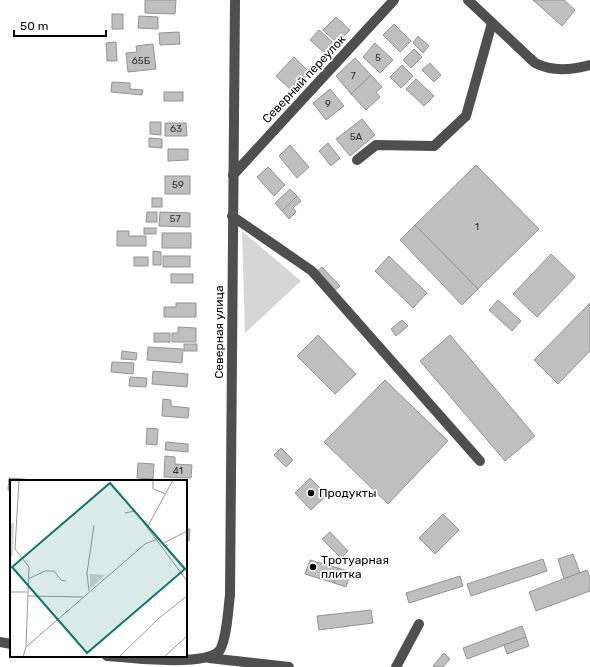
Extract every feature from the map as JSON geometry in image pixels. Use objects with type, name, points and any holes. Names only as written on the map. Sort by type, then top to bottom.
[{"type":"street","name":"Северная улица","points":[[209,658],[216,655],[220,650],[224,635],[230,595],[235,0]]},
{"type":"street","name":"Северный переулок","points":[[233,175],[394,0]]},
{"type":"street","points":[[468,0],[535,63],[544,67],[562,70],[590,65]]},
{"type":"street","points":[[357,160],[376,145],[434,146],[466,116],[492,23]]},
{"type":"street","points":[[232,216],[312,271],[480,461]]},
{"type":"street","points":[[396,667],[419,624]]},
{"type":"street","points":[[0,642],[10,644]]},
{"type":"street","points":[[115,657],[175,665],[209,658],[289,667]]},
{"type":"shaded area","points":[[242,231],[301,281],[245,333]]},
{"type":"building","points":[[145,0],[176,0],[175,14],[145,13]]},
{"type":"building","points":[[533,0],[564,0],[575,10],[562,26]]},
{"type":"building","points":[[112,14],[123,14],[123,29],[112,29]]},
{"type":"building","points":[[139,16],[158,17],[158,29],[138,28]]},
{"type":"building","points":[[336,17],[350,30],[337,43],[323,30]]},
{"type":"building","points":[[394,24],[411,41],[400,52],[383,35]]},
{"type":"building","points":[[319,30],[337,46],[328,56],[310,40]]},
{"type":"building","points":[[179,32],[180,44],[160,45],[159,33]]},
{"type":"building","points":[[418,36],[429,46],[423,53],[413,43]]},
{"type":"building","points":[[116,42],[117,61],[107,61],[106,43]]},
{"type":"building","points":[[375,43],[393,60],[380,73],[363,57]]},
{"type":"building","points":[[153,44],[156,69],[128,72],[126,53],[137,52],[136,46]]},
{"type":"building","points":[[414,49],[422,57],[411,68],[403,60]]},
{"type":"building","points":[[294,57],[310,73],[293,92],[276,76]]},
{"type":"building","points":[[355,58],[371,75],[351,94],[336,76]]},
{"type":"building","points":[[430,63],[441,75],[434,82],[422,70]]},
{"type":"building","points":[[402,65],[413,76],[401,88],[390,77]]},
{"type":"building","points":[[371,75],[382,87],[376,92],[380,97],[366,110],[351,94]]},
{"type":"building","points":[[416,79],[434,96],[424,106],[406,89]]},
{"type":"building","points":[[112,82],[130,83],[130,89],[143,90],[142,95],[111,92]]},
{"type":"building","points":[[330,89],[344,106],[326,120],[313,103]]},
{"type":"building","points":[[164,92],[183,92],[183,101],[164,101]]},
{"type":"building","points":[[362,119],[375,135],[350,156],[336,139]]},
{"type":"building","points":[[150,122],[161,122],[161,135],[150,134]]},
{"type":"building","points":[[165,123],[186,123],[187,136],[165,136]]},
{"type":"building","points":[[149,138],[162,139],[162,148],[149,147]]},
{"type":"building","points":[[328,143],[340,158],[331,166],[319,151]]},
{"type":"building","points":[[290,145],[309,167],[297,178],[279,156]]},
{"type":"building","points":[[168,149],[188,149],[188,160],[168,161]]},
{"type":"building","points":[[476,165],[539,229],[478,289],[415,225]]},
{"type":"building","points":[[268,167],[285,185],[274,196],[257,177]]},
{"type":"building","points":[[165,176],[190,176],[190,194],[165,194]]},
{"type":"building","points":[[290,189],[297,196],[282,211],[275,203]]},
{"type":"building","points":[[297,196],[301,201],[293,208],[296,212],[289,219],[282,211]]},
{"type":"building","points":[[152,198],[162,198],[162,207],[152,207]]},
{"type":"building","points":[[147,212],[157,212],[157,222],[146,222]]},
{"type":"building","points":[[160,212],[190,213],[190,227],[159,226]]},
{"type":"building","points":[[415,225],[478,289],[462,305],[400,240]]},
{"type":"building","points":[[144,228],[156,228],[156,234],[144,234]]},
{"type":"building","points":[[117,231],[129,231],[129,236],[146,236],[146,246],[117,246]]},
{"type":"building","points":[[162,233],[191,233],[191,248],[162,248]]},
{"type":"building","points":[[153,251],[161,252],[161,265],[153,265]]},
{"type":"building","points":[[551,254],[575,277],[537,317],[513,294]]},
{"type":"building","points":[[163,256],[190,256],[190,267],[163,267]]},
{"type":"building","points":[[389,256],[427,293],[413,308],[375,271]]},
{"type":"building","points":[[134,257],[148,257],[148,266],[134,266]]},
{"type":"building","points":[[322,267],[340,286],[334,291],[316,272]]},
{"type":"building","points":[[171,274],[193,274],[193,283],[171,283]]},
{"type":"building","points":[[498,300],[521,321],[512,331],[489,310]]},
{"type":"building","points":[[176,303],[196,303],[196,317],[164,317],[164,307],[176,307]]},
{"type":"building","points":[[590,303],[590,351],[558,384],[534,360]]},
{"type":"building","points":[[402,320],[408,326],[396,336],[391,329]]},
{"type":"building","points":[[178,327],[196,328],[196,342],[172,342],[172,333],[178,333]]},
{"type":"building","points":[[154,333],[170,333],[170,342],[154,342]]},
{"type":"building","points":[[318,335],[356,374],[335,394],[297,356]]},
{"type":"building","points":[[450,335],[535,436],[505,461],[420,361]]},
{"type":"building","points":[[184,344],[197,344],[197,351],[184,351]]},
{"type":"building","points":[[148,347],[183,349],[182,363],[147,360]]},
{"type":"building","points":[[122,351],[137,353],[136,360],[121,359]]},
{"type":"building","points":[[112,362],[134,363],[133,374],[111,372]]},
{"type":"building","points":[[153,371],[188,374],[187,387],[152,384]]},
{"type":"building","points":[[130,377],[147,378],[146,387],[129,386]]},
{"type":"building","points":[[385,380],[448,441],[388,504],[324,442]]},
{"type":"building","points":[[163,399],[171,400],[171,406],[189,408],[188,418],[162,416]]},
{"type":"building","points":[[147,428],[158,429],[157,445],[146,444]]},
{"type":"building","points":[[166,442],[188,444],[188,452],[165,450]]},
{"type":"building","points":[[281,448],[293,460],[286,467],[274,455]]},
{"type":"building","points":[[165,456],[175,457],[175,464],[192,465],[191,478],[164,477]]},
{"type":"building","points":[[138,463],[154,464],[153,479],[137,478]]},
{"type":"building","points":[[9,478],[36,480],[10,480],[10,490],[8,490]]},
{"type":"building","points":[[310,478],[327,495],[311,510],[295,493]]},
{"type":"building","points":[[443,514],[459,530],[435,554],[419,538]]},
{"type":"building","points":[[187,529],[190,529],[189,541],[187,541]]},
{"type":"building","points":[[330,532],[348,551],[341,558],[322,539]]},
{"type":"building","points":[[573,554],[580,573],[564,579],[558,559]]},
{"type":"building","points":[[543,559],[547,571],[471,596],[467,584]]},
{"type":"building","points":[[310,560],[338,568],[334,583],[305,574]]},
{"type":"building","points":[[338,568],[351,572],[346,587],[334,583]]},
{"type":"building","points":[[587,570],[590,577],[590,591],[536,611],[529,592]]},
{"type":"building","points":[[460,576],[463,586],[409,603],[406,593]]},
{"type":"building","points":[[371,610],[373,623],[319,630],[317,616]]},
{"type":"building","points":[[522,626],[526,637],[467,659],[463,648]]},
{"type":"building","points":[[526,637],[529,646],[507,654],[504,645]]},
{"type":"building","points":[[444,653],[450,659],[443,667],[434,667],[433,666]]},
{"type":"place","name":"Продукты","points":[[311,493]]},
{"type":"place","name":"Тротуарная плитка","points":[[313,567]]}]
